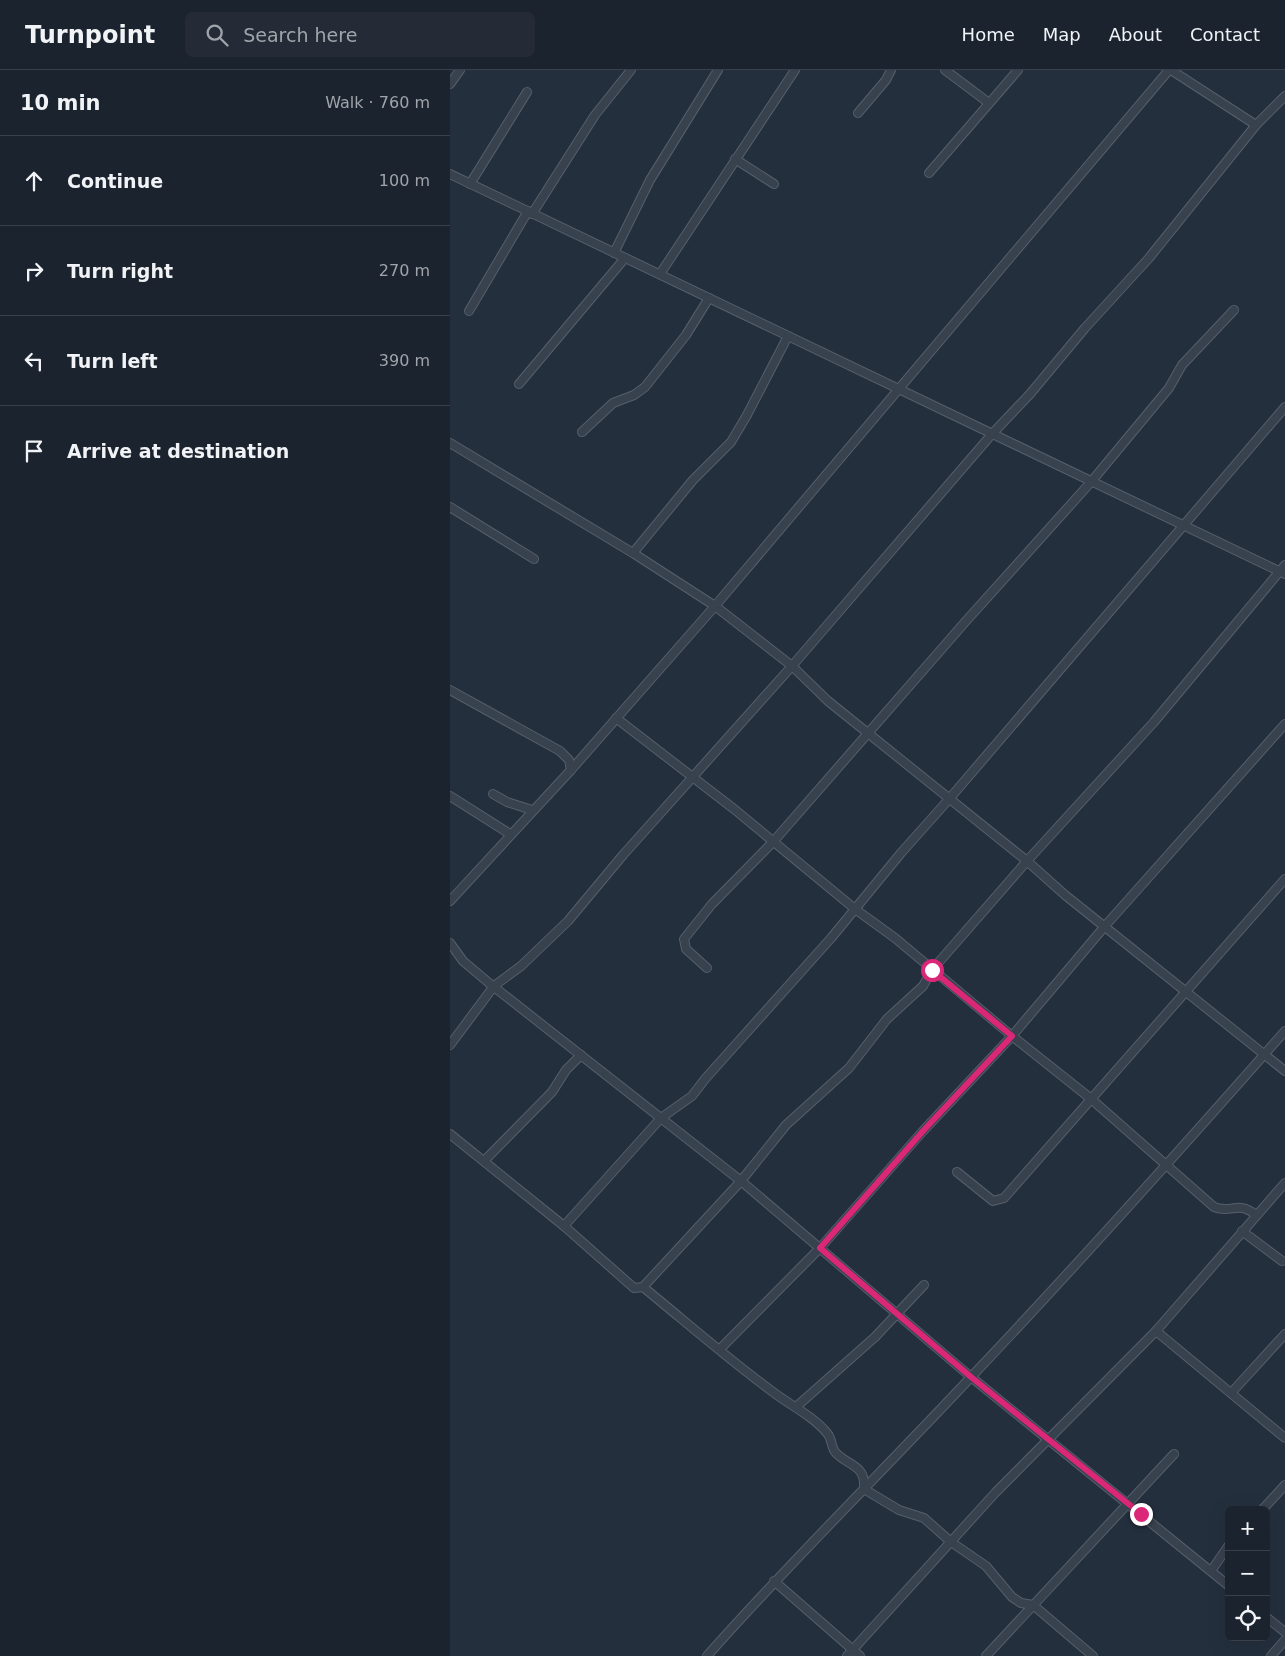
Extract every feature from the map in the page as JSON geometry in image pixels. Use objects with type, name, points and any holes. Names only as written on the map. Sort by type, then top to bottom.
[{"type":"street","points":[[450,84],[460,70]]},
{"type":"street","points":[[469,311],[530,213],[595,115],[631,70]]},
{"type":"street","points":[[614,253],[650,180],[718,70]]},
{"type":"street","points":[[660,274],[795,70]]},
{"type":"street","points":[[858,113],[886,80],[891,70]]},
{"type":"street","points":[[945,70],[988,103]]},
{"type":"street","points":[[929,173],[1018,70]]},
{"type":"street","points":[[450,901],[532,810],[571,770],[715,606],[1170,70],[1256,125]]},
{"type":"street","points":[[470,184],[528,92]]},
{"type":"street","points":[[450,1045],[494,986],[521,966],[568,921],[623,854],[792,666],[992,434],[1030,394],[1085,328],[1149,258],[1256,125],[1285,96]]},
{"type":"street","points":[[735,159],[774,184]]},
{"type":"street","points":[[450,174],[1282,573]]},
{"type":"street","points":[[519,384],[625,258]]},
{"type":"street","points":[[582,432],[613,403],[634,395],[645,387],[686,334],[709,298]]},
{"type":"street","points":[[707,968],[686,949],[684,940],[712,904],[773,842],[966,621],[1091,482],[1169,388],[1182,365],[1234,310]]},
{"type":"street","points":[[632,553],[693,480],[731,442],[747,416],[788,336]]},
{"type":"street","points":[[564,1226],[661,1118],[692,1096],[705,1078],[832,937],[901,853],[1285,408]]},
{"type":"street","points":[[450,443],[632,553],[715,606],[792,666],[822,695],[1285,1071]]},
{"type":"street","points":[[450,507],[534,559]]},
{"type":"street","points":[[450,1134],[485,1160],[564,1226],[634,1288],[643,1287],[741,1181],[786,1125],[849,1068],[887,1019],[923,986],[932,970],[1027,861],[1154,722],[1282,573],[1285,565]]},
{"type":"street","points":[[450,690],[560,751],[569,760],[571,770]]},
{"type":"street","points":[[616,718],[734,809],[855,909],[895,938],[1012,1036],[1090,1098],[1214,1207],[1223,1211],[1240,1206],[1249,1208],[1256,1215]]},
{"type":"street","points":[[720,1349],[820,1248],[923,1131],[1012,1036],[1105,926],[1285,724]]},
{"type":"street","points":[[493,794],[507,802],[532,810]]},
{"type":"street","points":[[450,796],[510,834]]},
{"type":"street","points":[[957,1172],[993,1202],[1004,1198],[1090,1098],[1285,879]]},
{"type":"street","points":[[450,943],[463,961],[741,1181],[971,1377],[1003,1400],[1048,1439],[1225,1583]]},
{"type":"street","points":[[707,1656],[774,1581],[971,1377],[1167,1166],[1285,1031]]},
{"type":"street","points":[[485,1160],[552,1092],[566,1070],[581,1055]]},
{"type":"street","points":[[847,1656],[1048,1439],[1156,1330],[1285,1183]]},
{"type":"street","points":[[1242,1231],[1282,1261]]},
{"type":"street","points":[[796,1407],[898,1314],[924,1285]]},
{"type":"street","points":[[643,1287],[774,1393],[796,1407],[828,1433],[835,1452],[861,1472],[864,1478],[864,1489]]},
{"type":"street","points":[[1156,1330],[1285,1438]]},
{"type":"street","points":[[1232,1392],[1285,1334]]},
{"type":"street","points":[[986,1656],[1127,1502],[1174,1454]]},
{"type":"street","points":[[1266,1506],[1285,1485]]},
{"type":"street","points":[[864,1489],[899,1510],[924,1518],[951,1542],[986,1566],[1012,1597],[1022,1603],[1033,1605],[1093,1656]]},
{"type":"street","points":[[1211,1571],[1225,1551]]},
{"type":"street","points":[[774,1581],[860,1656]]},
{"type":"street","points":[[1270,1619],[1285,1632]]},
{"type":"street","points":[[1271,1656],[1285,1640]]},
{"type":"route","points":[[932,970],[1012,1036],[923,1131],[820,1248],[971,1377],[1003,1400],[1141,1514]]}]
